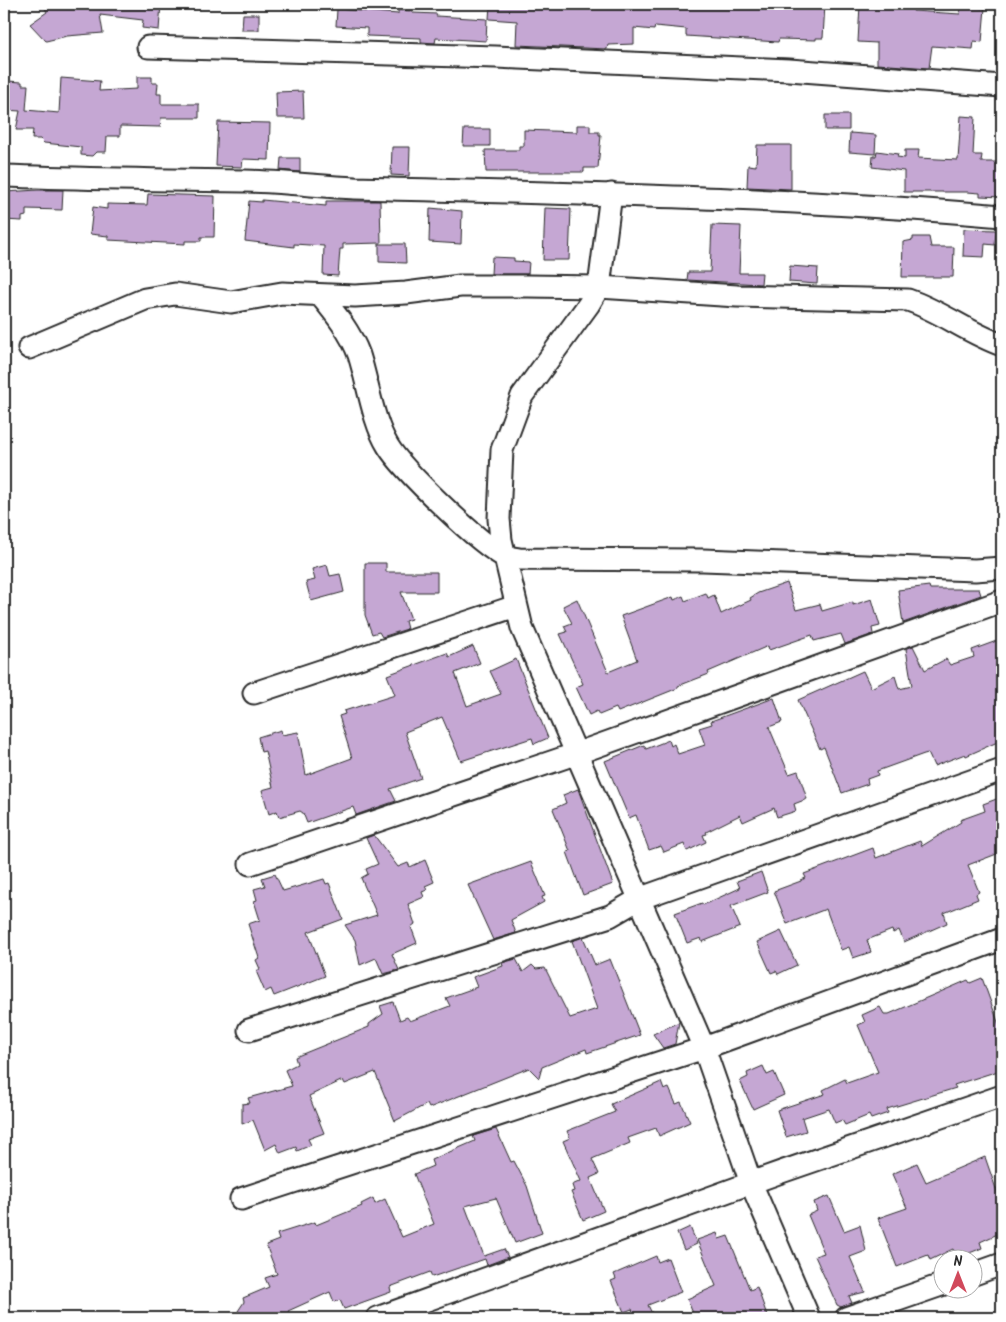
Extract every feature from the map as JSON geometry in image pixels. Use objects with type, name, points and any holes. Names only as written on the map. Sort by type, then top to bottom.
[{"type":"street","points":[[148,47],[496,57],[789,70],[1002,86]]},
{"type":"street","points":[[4,176],[144,181],[247,181],[351,187],[611,194],[879,206],[1002,216]]},
{"type":"street","points":[[611,194],[599,287],[589,304],[522,396],[502,450],[499,519],[504,556],[522,628],[641,898],[704,1048],[751,1183],[809,1318]]},
{"type":"street","points":[[29,348],[145,300],[175,294],[231,302],[282,293],[364,296],[460,286],[599,287],[737,296],[908,300],[927,306],[963,329],[1002,344]]},
{"type":"street","points":[[320,294],[342,322],[358,354],[372,404],[388,446],[443,505],[484,542],[504,556],[519,560],[703,560],[975,570],[1002,568]]},
{"type":"street","points":[[250,864],[576,754],[1002,601]]},
{"type":"street","points":[[254,692],[516,606]]},
{"type":"street","points":[[249,1030],[610,916],[641,898],[1002,770]]},
{"type":"street","points":[[241,1199],[704,1048],[1002,939]]},
{"type":"street","points":[[377,1318],[751,1183],[1002,1096]]},
{"type":"street","points":[[984,1270],[1002,1264]]},
{"type":"street","points":[[846,1318],[934,1287]]},
{"type":"building","points":[[43,4],[161,4],[159,30],[142,28],[143,20],[100,15],[103,33],[67,36],[46,41],[30,24],[47,12]]},
{"type":"building","points":[[490,4],[825,4],[823,38],[816,38],[816,40],[779,39],[778,42],[686,36],[686,29],[655,26],[654,30],[634,28],[634,44],[608,45],[607,49],[516,45],[517,21],[489,19]]},
{"type":"building","points":[[860,4],[914,4],[913,11],[960,14],[961,4],[980,4],[980,8],[985,8],[982,42],[974,41],[973,49],[932,46],[929,68],[877,64],[877,43],[858,42]]},
{"type":"building","points":[[337,9],[398,14],[398,10],[413,11],[413,13],[437,14],[436,16],[487,19],[486,41],[436,38],[435,43],[421,42],[421,38],[367,36],[367,28],[336,26]]},
{"type":"building","points":[[243,14],[259,14],[259,30],[242,30]]},
{"type":"building","points":[[137,77],[152,77],[152,83],[158,83],[157,94],[161,94],[161,104],[199,104],[199,118],[161,118],[160,127],[120,126],[120,136],[107,136],[106,152],[96,152],[92,156],[81,155],[81,147],[44,143],[40,139],[32,139],[33,130],[16,130],[20,111],[5,110],[8,81],[22,82],[22,85],[28,85],[26,110],[59,113],[61,78],[100,81],[99,91],[137,89]]},
{"type":"building","points":[[303,91],[304,118],[277,118],[276,92]]},
{"type":"building","points":[[825,115],[849,115],[849,130],[825,130]]},
{"type":"building","points":[[961,116],[975,117],[973,155],[982,155],[981,162],[1000,162],[1002,197],[980,196],[980,193],[967,192],[904,192],[904,171],[872,167],[873,156],[876,156],[877,151],[898,154],[897,157],[905,158],[905,150],[919,150],[918,158],[958,160]]},
{"type":"building","points":[[218,122],[270,123],[269,160],[243,159],[242,167],[216,166]]},
{"type":"building","points":[[577,125],[590,125],[590,132],[599,132],[599,135],[601,135],[598,168],[584,168],[584,172],[486,172],[485,150],[519,150],[519,146],[524,146],[524,130],[577,132]]},
{"type":"building","points":[[464,129],[490,129],[490,146],[463,146]]},
{"type":"building","points":[[850,133],[876,135],[875,154],[849,152]]},
{"type":"building","points":[[757,145],[791,145],[791,189],[747,187],[748,165],[756,166]]},
{"type":"building","points":[[392,147],[410,147],[409,176],[391,175]]},
{"type":"building","points":[[281,158],[300,158],[300,172],[280,170]]},
{"type":"building","points":[[63,190],[62,210],[26,209],[26,216],[22,217],[22,221],[4,220],[5,192]]},
{"type":"building","points":[[148,194],[215,196],[214,237],[201,237],[201,241],[185,241],[185,244],[108,240],[108,236],[90,234],[93,207],[107,209],[107,204],[147,205]]},
{"type":"building","points":[[262,200],[326,206],[326,201],[380,201],[381,243],[343,244],[343,249],[340,249],[338,276],[323,275],[324,246],[294,244],[294,247],[245,241],[249,201],[262,202]]},
{"type":"building","points":[[430,208],[462,211],[461,244],[429,242]]},
{"type":"building","points":[[545,208],[571,209],[569,260],[543,260]]},
{"type":"building","points":[[712,225],[741,226],[739,273],[762,273],[761,284],[687,280],[688,272],[710,272]]},
{"type":"building","points":[[964,229],[996,230],[995,245],[985,244],[984,257],[963,256]]},
{"type":"building","points":[[913,237],[929,237],[931,247],[954,247],[953,277],[902,277],[903,242],[913,240]]},
{"type":"building","points":[[379,244],[405,244],[406,263],[379,262]]},
{"type":"building","points":[[492,257],[514,258],[514,261],[529,262],[528,274],[491,274]]},
{"type":"building","points":[[790,266],[818,268],[817,284],[789,282]]},
{"type":"building","points":[[365,563],[386,563],[386,572],[437,572],[437,592],[401,592],[411,619],[405,621],[407,629],[382,637],[379,632],[372,634],[365,615]]},
{"type":"building","points":[[327,565],[330,576],[340,574],[344,592],[311,601],[306,582],[315,580],[312,569]]},
{"type":"building","points":[[787,583],[796,610],[820,604],[822,611],[853,602],[853,605],[872,599],[880,626],[872,628],[873,634],[845,644],[841,634],[814,641],[812,635],[769,650],[768,646],[708,672],[709,674],[678,686],[678,688],[618,712],[616,708],[599,715],[597,711],[589,715],[576,687],[583,684],[560,634],[567,632],[564,626],[572,623],[563,606],[577,599],[608,672],[637,660],[621,616],[673,597],[674,600],[683,596],[685,601],[706,593],[708,598],[714,595],[721,614],[751,600],[750,598],[758,593]]},
{"type":"building","points":[[929,586],[930,589],[979,589],[981,595],[903,623],[898,590]]},
{"type":"building","points":[[1002,639],[1002,740],[966,756],[965,754],[934,766],[928,753],[924,754],[877,771],[878,775],[867,779],[868,784],[842,793],[824,747],[820,749],[798,700],[863,671],[871,688],[895,676],[899,689],[912,686],[906,649],[913,646],[925,670],[946,659],[950,665],[974,657],[972,650]]},
{"type":"building","points":[[473,646],[480,663],[455,673],[467,706],[501,694],[490,671],[516,659],[548,738],[534,744],[532,738],[461,761],[442,717],[405,732],[421,778],[390,789],[396,801],[356,815],[353,807],[307,823],[303,813],[300,811],[279,817],[277,811],[269,814],[262,790],[273,787],[265,751],[261,752],[258,737],[281,730],[282,735],[298,732],[306,775],[352,758],[339,716],[345,714],[344,711],[395,695],[387,675],[447,653],[449,657]]},
{"type":"building","points":[[774,698],[782,722],[769,727],[789,774],[798,771],[807,799],[794,804],[796,811],[777,817],[774,808],[743,822],[740,815],[706,832],[707,834],[703,835],[706,842],[687,851],[684,844],[664,852],[661,846],[649,850],[636,815],[629,818],[605,761],[644,745],[646,749],[669,740],[671,746],[674,744],[678,754],[705,745],[699,728],[712,724],[711,721]]},
{"type":"building","points":[[578,789],[613,884],[583,895],[567,852],[570,851],[553,809],[566,803],[563,795]]},
{"type":"building","points":[[1002,797],[1002,852],[968,865],[979,892],[976,894],[978,899],[944,913],[947,923],[904,942],[899,930],[893,933],[892,930],[867,940],[871,952],[853,958],[849,947],[841,950],[826,909],[787,924],[774,891],[801,881],[806,878],[804,874],[873,848],[876,858],[920,841],[922,846],[961,822],[960,820],[985,811],[983,804]]},
{"type":"building","points":[[374,835],[398,867],[408,863],[410,867],[425,860],[434,882],[425,886],[427,890],[422,892],[424,897],[408,904],[415,924],[411,927],[417,943],[392,954],[399,970],[383,974],[376,958],[360,965],[355,940],[345,925],[377,915],[361,878],[368,874],[366,869],[378,864],[366,838]]},
{"type":"building","points":[[531,862],[545,896],[542,897],[544,902],[511,920],[516,933],[493,940],[468,885]]},
{"type":"building","points":[[761,872],[768,892],[731,906],[740,927],[702,942],[701,938],[687,943],[675,913],[702,903],[703,905],[740,888],[737,881]]},
{"type":"building","points":[[275,874],[283,891],[324,879],[326,884],[329,883],[343,919],[308,932],[325,976],[274,996],[271,989],[265,992],[256,971],[260,969],[256,960],[259,958],[248,924],[260,920],[254,901],[257,900],[254,889],[265,886],[262,878]]},
{"type":"building","points":[[781,931],[797,965],[778,974],[776,971],[771,973],[757,942]]},
{"type":"building","points":[[583,937],[595,965],[610,959],[640,1035],[587,1053],[586,1049],[542,1067],[539,1078],[529,1068],[429,1108],[427,1104],[395,1121],[375,1072],[345,1084],[343,1080],[309,1096],[324,1133],[308,1139],[311,1145],[297,1151],[296,1147],[280,1153],[276,1144],[265,1150],[253,1120],[242,1124],[242,1104],[250,1103],[248,1098],[292,1086],[285,1070],[297,1064],[295,1057],[369,1027],[369,1024],[383,1014],[380,1006],[393,1002],[400,1020],[407,1017],[410,1021],[450,1006],[446,998],[477,987],[473,977],[503,966],[502,963],[516,959],[523,972],[532,965],[536,969],[545,968],[570,1018],[597,1009],[572,941]]},
{"type":"building","points":[[982,978],[1002,1033],[1002,1067],[998,1071],[954,1085],[956,1088],[887,1109],[888,1113],[871,1119],[869,1115],[845,1125],[842,1120],[835,1123],[829,1109],[802,1118],[806,1131],[786,1137],[777,1110],[825,1094],[823,1090],[845,1079],[847,1083],[878,1072],[858,1025],[865,1022],[862,1015],[880,1007],[884,1014],[889,1014],[968,980],[970,983]]},
{"type":"building","points":[[679,1022],[675,1044],[663,1048],[653,1034]]},
{"type":"building","points":[[763,1066],[767,1075],[774,1072],[784,1095],[753,1109],[740,1081],[748,1077],[747,1073]]},
{"type":"building","points":[[661,1082],[664,1090],[669,1088],[676,1104],[681,1102],[690,1122],[659,1136],[656,1128],[628,1138],[630,1143],[592,1159],[599,1174],[590,1178],[604,1211],[583,1220],[571,1192],[574,1191],[572,1185],[581,1181],[563,1141],[570,1138],[567,1131],[615,1112],[611,1104]]},
{"type":"building","points":[[496,1129],[511,1162],[514,1161],[527,1186],[542,1233],[515,1243],[496,1198],[465,1206],[484,1256],[504,1249],[508,1257],[487,1265],[485,1259],[432,1277],[430,1272],[390,1287],[391,1292],[344,1309],[340,1300],[334,1302],[330,1292],[288,1311],[292,1318],[242,1318],[238,1311],[244,1302],[243,1298],[269,1287],[265,1278],[277,1274],[266,1245],[279,1240],[277,1234],[315,1222],[316,1225],[362,1206],[361,1204],[373,1198],[375,1204],[385,1199],[402,1237],[434,1224],[414,1174],[433,1166],[431,1160],[475,1141],[473,1136]]},
{"type":"building","points":[[985,1157],[1002,1206],[1002,1232],[980,1242],[982,1248],[977,1250],[934,1250],[934,1258],[930,1260],[928,1255],[897,1267],[878,1218],[907,1208],[892,1174],[917,1163],[926,1182]]},
{"type":"building","points":[[829,1196],[844,1231],[860,1225],[866,1251],[850,1257],[865,1292],[849,1296],[852,1303],[841,1307],[837,1305],[815,1256],[824,1253],[808,1215],[817,1211],[814,1202]]},
{"type":"building","points":[[690,1227],[697,1244],[684,1250],[677,1233]]},
{"type":"building","points":[[717,1233],[719,1239],[728,1236],[750,1290],[757,1287],[768,1318],[695,1318],[687,1299],[716,1286],[697,1240]]},
{"type":"building","points":[[656,1256],[658,1262],[668,1258],[681,1292],[648,1305],[654,1318],[635,1318],[632,1309],[624,1312],[611,1281],[616,1279],[614,1274]]}]
